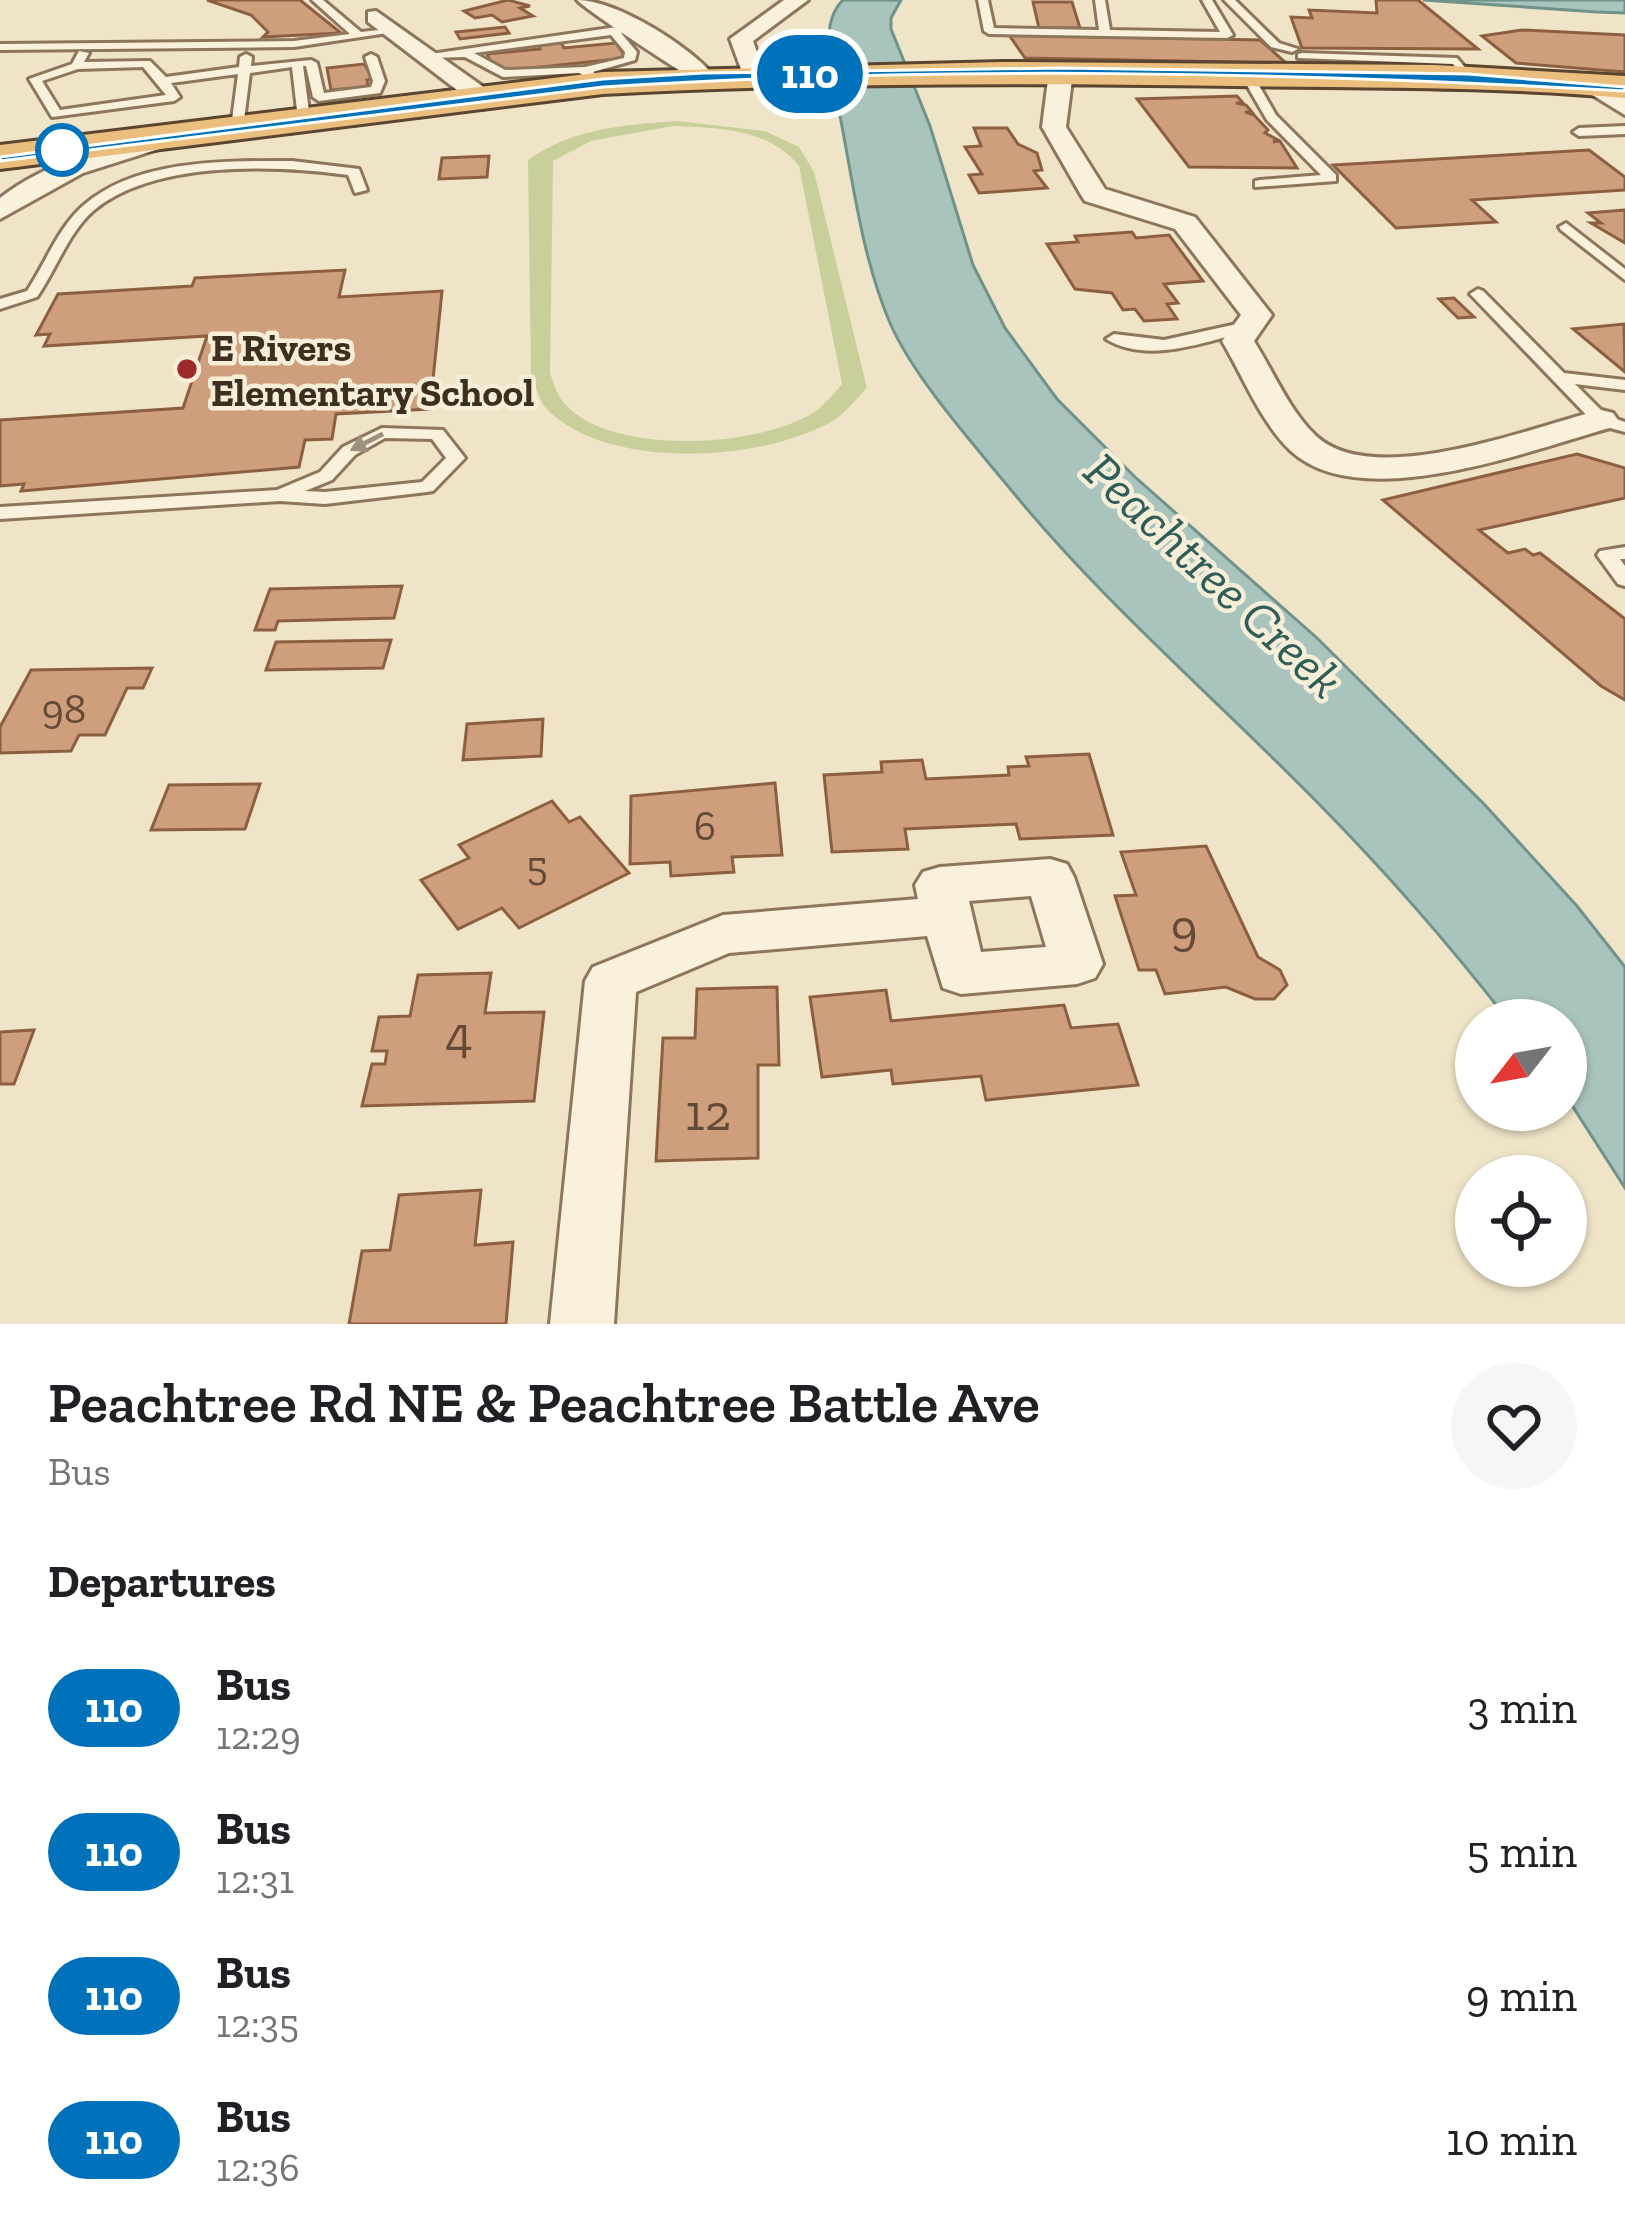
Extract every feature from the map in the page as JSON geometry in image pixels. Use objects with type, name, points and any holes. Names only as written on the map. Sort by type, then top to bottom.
[{"type":"highway","points":[[0,157],[172,110],[237,128],[303,108],[483,98],[725,56],[808,74],[1247,75],[1301,54],[1468,78],[1601,80]]},
{"type":"street","points":[[587,0],[623,29],[669,49],[725,56],[798,0]]},
{"type":"street","points":[[386,24],[441,54],[483,98]]},
{"type":"street","points":[[1061,72],[1054,127],[1095,195],[1185,223],[1257,315],[1238,341],[1306,446],[1333,462],[1372,470],[1408,467],[1613,423]]},
{"type":"street","points":[[1601,80],[1625,108]]},
{"type":"street","points":[[0,212],[47,178],[93,159],[172,110]]},
{"type":"street","points":[[582,1324],[611,981],[723,934],[948,915]]},
{"type":"lane","points":[[317,0],[359,36]]},
{"type":"lane","points":[[983,0],[989,31],[1227,35],[1207,0]]},
{"type":"lane","points":[[1100,0],[1105,32]]},
{"type":"lane","points":[[1229,0],[1275,45],[1301,54]]},
{"type":"lane","points":[[0,47],[247,44],[359,36],[386,24]]},
{"type":"lane","points":[[623,29],[631,52],[629,60],[594,77],[502,74],[481,58],[441,54],[623,29]]},
{"type":"lane","points":[[237,128],[247,44]]},
{"type":"lane","points":[[194,45],[212,74]]},
{"type":"lane","points":[[77,66],[86,46]]},
{"type":"lane","points":[[304,63],[319,97],[348,95],[376,90],[380,81],[370,57]]},
{"type":"lane","points":[[146,63],[163,80],[172,110],[146,98],[78,114],[56,114],[35,80],[77,66],[146,63]]},
{"type":"lane","points":[[163,80],[304,63]]},
{"type":"lane","points":[[303,108],[304,63]]},
{"type":"lane","points":[[1247,75],[1271,117],[1331,178],[1260,184]]},
{"type":"lane","points":[[1579,132],[1625,130]]},
{"type":"lane","points":[[0,304],[32,294],[85,210],[109,194],[146,180],[275,165],[326,167],[354,172],[360,190]]},
{"type":"lane","points":[[1566,227],[1625,276]]},
{"type":"lane","points":[[1478,294],[1559,377],[1613,423]]},
{"type":"lane","points":[[1114,339],[1144,349],[1175,348],[1246,327]]},
{"type":"lane","points":[[1559,377],[1625,385]]},
{"type":"lane","points":[[0,513],[280,495],[325,498],[427,487],[456,458],[437,434],[382,433],[349,451],[326,476],[280,495]]},
{"type":"lane","points":[[1625,553],[1607,555],[1625,580]]},
{"type":"green space","points":[[677,121],[765,131],[799,147],[814,172],[867,388],[834,420],[804,434],[728,451],[644,451],[572,428],[543,404],[531,373],[528,160],[581,135]],"holes":[[[673,126],[758,137],[787,153],[799,166],[842,384],[816,411],[791,424],[723,439],[646,438],[611,431],[582,418],[556,390],[550,373],[553,161],[591,141]]]},
{"type":"water","name":"Peachtree Creek","points":[[843,0],[901,0],[891,29],[930,126],[973,265],[1005,328],[1057,399],[1135,477],[1317,638],[1484,804],[1577,906],[1625,967],[1625,1188],[1587,1129],[1587,999],[1491,999],[1342,828],[1043,528],[927,386],[890,323],[866,249],[829,58],[835,12]]},
{"type":"water","points":[[1423,0],[1625,0],[1625,13],[1597,12]]},
{"type":"building","points":[[207,0],[300,0],[341,33],[263,37],[268,32],[251,15]]},
{"type":"building","points":[[508,0],[530,6],[520,8],[533,16],[502,22],[492,15],[475,18],[464,11]]},
{"type":"building","points":[[1376,0],[1418,0],[1478,49],[1302,48],[1291,17],[1312,18],[1309,10],[1377,13]]},
{"type":"building","points":[[1033,2],[1072,2],[1080,28],[1039,28]]},
{"type":"building","points":[[505,27],[509,33],[460,39],[456,32]]},
{"type":"building","points":[[1522,30],[1625,35],[1625,72],[1516,63],[1482,36]]},
{"type":"building","points":[[1009,35],[1260,40],[1286,63],[1025,58]]},
{"type":"building","points":[[560,40],[564,48],[616,43],[626,58],[495,72],[487,54],[540,49],[537,42]]},
{"type":"building","points":[[364,64],[374,79],[367,80],[368,87],[331,90],[327,68]]},
{"type":"building","points":[[1237,96],[1243,103],[1236,103],[1246,105],[1252,112],[1245,112],[1278,140],[1273,142],[1280,141],[1297,168],[1189,167],[1137,99]]},
{"type":"building","points":[[974,128],[1007,128],[1018,144],[1037,153],[1042,170],[1034,171],[1047,188],[979,193],[969,175],[982,174],[965,147],[981,146]]},
{"type":"building","points":[[1589,150],[1625,177],[1625,190],[1472,200],[1496,222],[1396,228],[1333,165]]},
{"type":"building","points":[[489,156],[487,177],[439,179],[442,158]]},
{"type":"building","points":[[1625,210],[1625,243],[1591,223],[1601,223],[1588,213]]},
{"type":"building","points":[[1132,232],[1136,238],[1169,235],[1203,281],[1164,284],[1178,303],[1167,304],[1177,319],[1144,321],[1135,309],[1123,310],[1112,293],[1075,289],[1047,244],[1078,242],[1075,236]]},
{"type":"building","points":[[345,270],[339,297],[442,291],[430,409],[336,414],[332,439],[305,440],[299,467],[21,491],[24,484],[0,486],[0,420],[183,408],[207,336],[44,346],[50,334],[36,335],[58,294],[192,286],[195,278]]},
{"type":"building","points":[[1454,298],[1474,317],[1458,318],[1439,299]]},
{"type":"building","points":[[1624,324],[1625,372],[1573,329]]},
{"type":"building","points":[[1577,454],[1625,468],[1625,498],[1479,530],[1508,553],[1525,549],[1533,555],[1540,553],[1625,619],[1625,700],[1601,686],[1383,500]]},
{"type":"building","points":[[402,586],[394,618],[278,621],[275,630],[255,630],[270,589]]},
{"type":"building","points":[[391,640],[383,668],[266,670],[276,642]]},
{"type":"building","points":[[152,668],[143,688],[127,688],[105,735],[79,735],[71,751],[0,753],[0,727],[31,670]]},
{"type":"building","points":[[543,719],[541,756],[463,760],[467,724]]},
{"type":"building","points":[[1089,754],[1113,835],[1020,839],[1016,824],[905,829],[908,849],[832,852],[824,775],[882,772],[881,762],[922,760],[926,779],[1009,775],[1008,767],[1029,766],[1026,757]]},
{"type":"building","points":[[775,783],[782,855],[732,857],[734,872],[671,876],[670,862],[630,864],[631,796]]},
{"type":"building","points":[[260,784],[245,829],[151,830],[169,785]]},
{"type":"building","points":[[552,801],[569,822],[580,817],[629,873],[519,928],[502,908],[458,929],[421,880],[469,858],[459,845]]},
{"type":"building","points":[[1206,846],[1258,957],[1280,970],[1287,985],[1274,999],[1255,999],[1226,987],[1165,994],[1156,970],[1139,970],[1115,896],[1136,895],[1121,852]]},
{"type":"building","points":[[491,973],[485,1013],[544,1012],[534,1101],[362,1106],[372,1064],[385,1064],[387,1051],[372,1051],[379,1017],[410,1016],[418,975]]},
{"type":"building","points":[[777,987],[779,1065],[758,1065],[758,1158],[656,1161],[663,1038],[695,1038],[697,989]]},
{"type":"building","points":[[886,990],[891,1021],[1064,1005],[1071,1028],[1118,1024],[1138,1085],[986,1100],[981,1076],[893,1084],[891,1070],[822,1077],[810,997]]},
{"type":"building","points":[[34,1030],[14,1084],[0,1084],[0,1032]]},
{"type":"building","points":[[481,1190],[475,1245],[513,1242],[506,1324],[349,1324],[362,1251],[390,1250],[399,1195]]},
{"type":"bus line","name":"110","points":[[0,157],[603,83],[703,77],[1061,72],[1468,78],[1625,87]]},
{"type":"place","name":"E Rivers Elementary School","points":[[187,369]]}]
